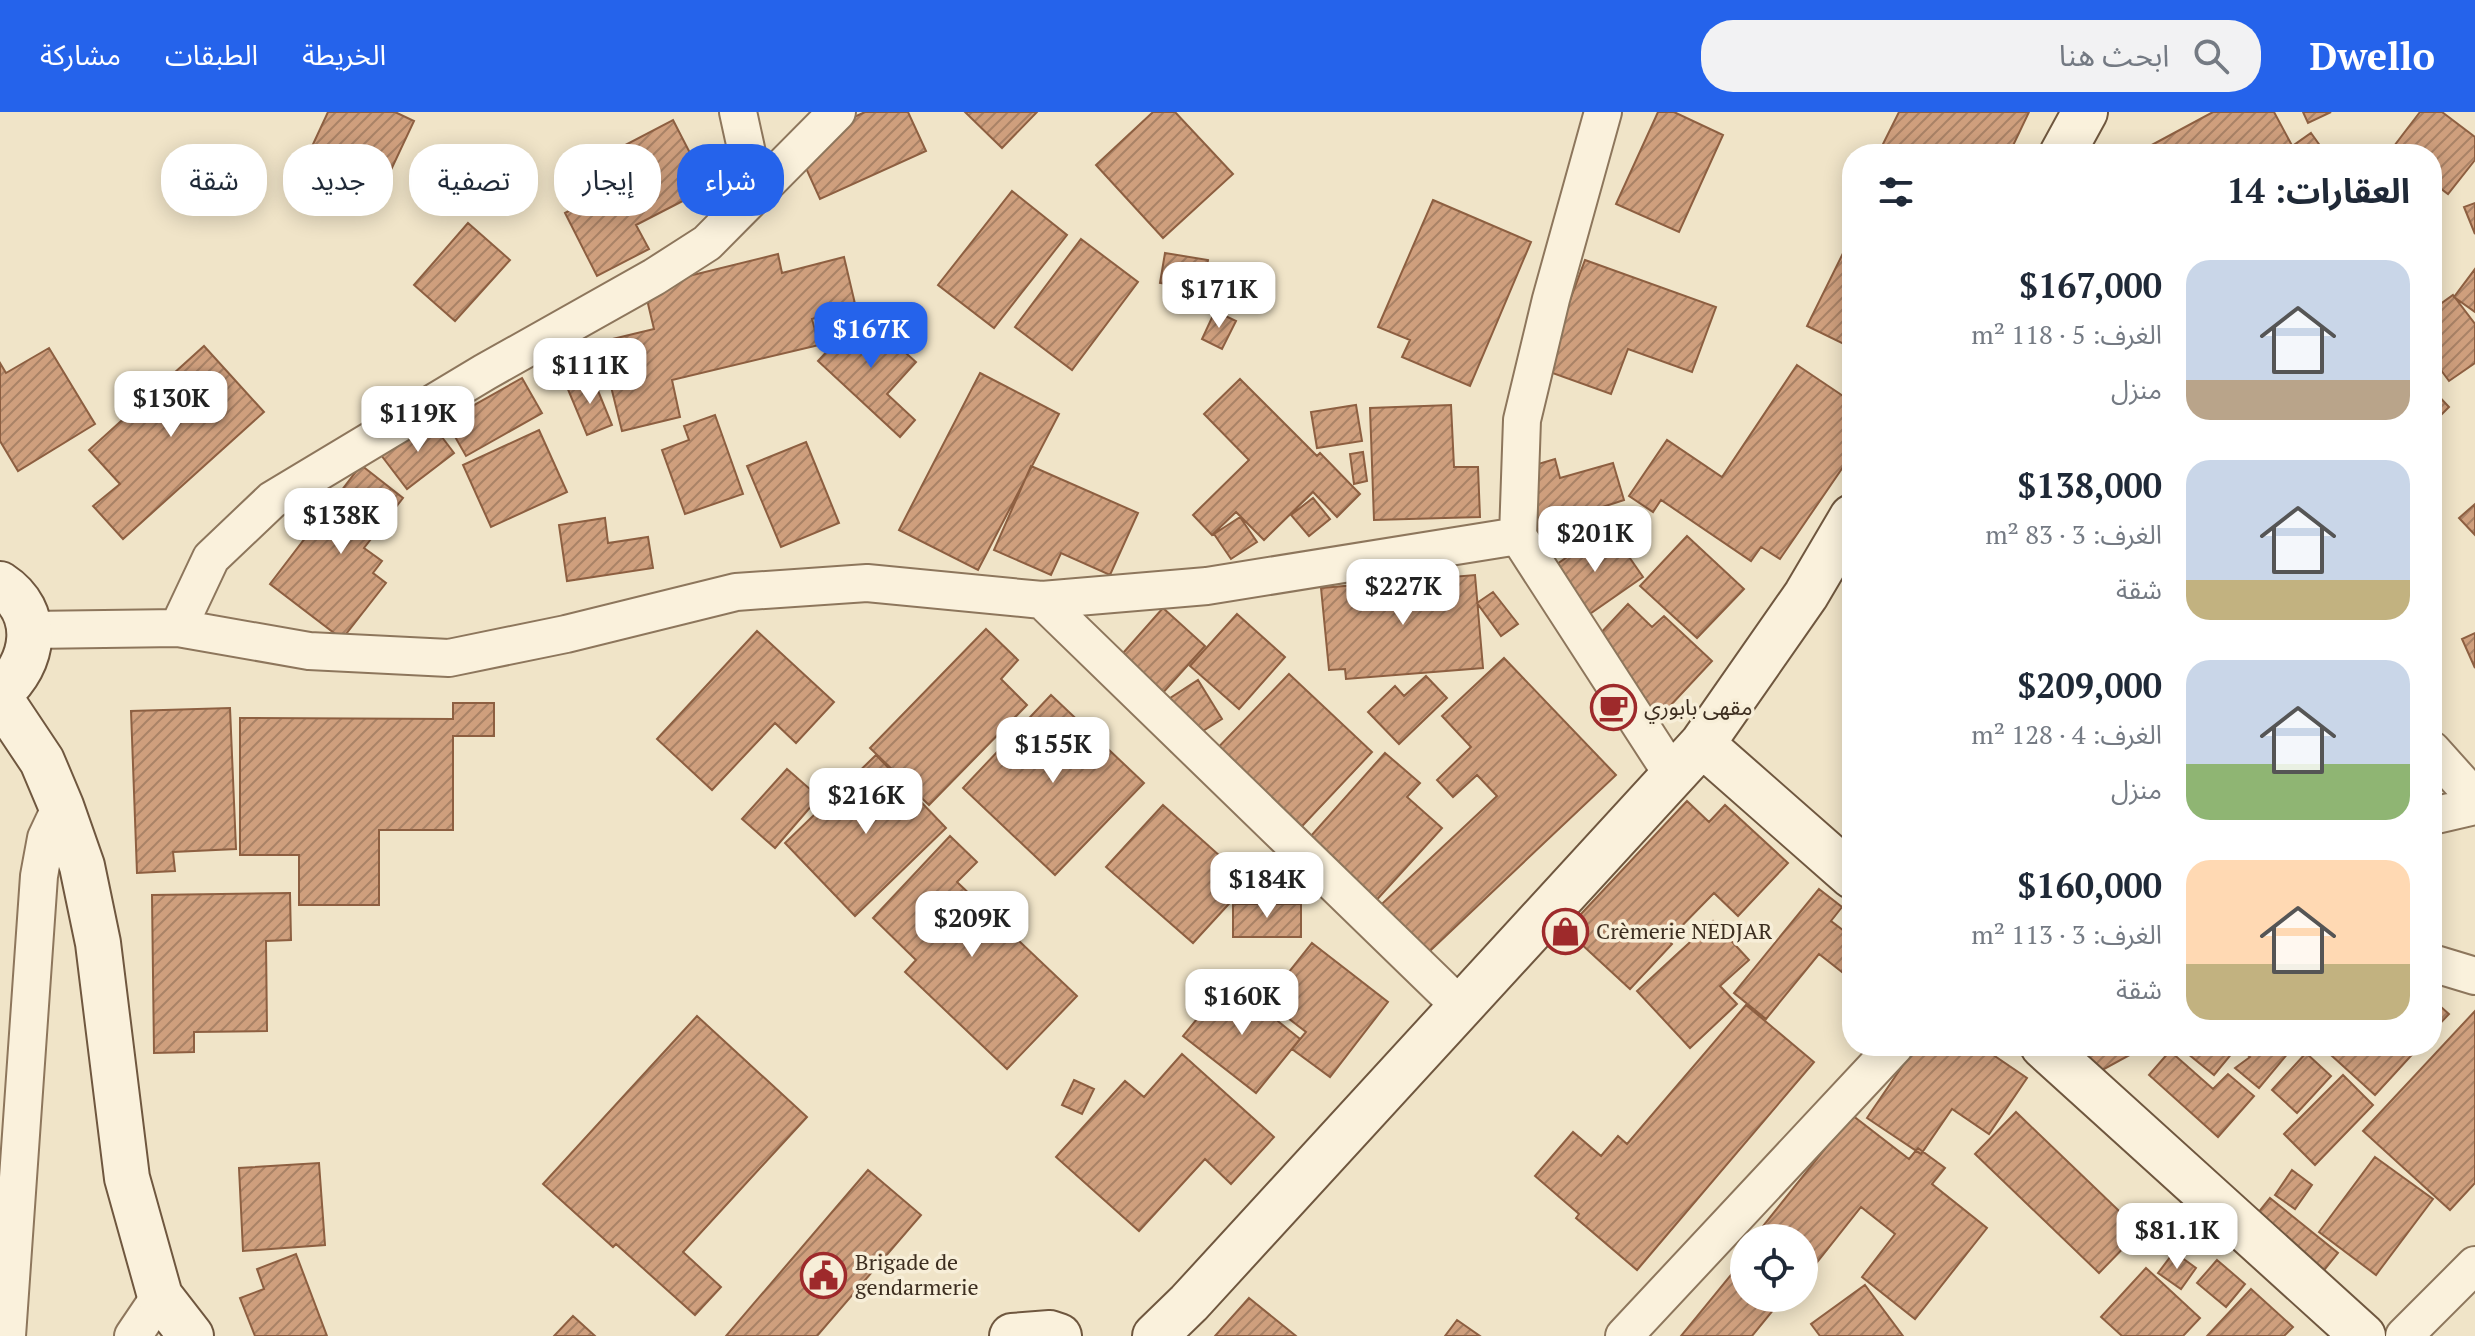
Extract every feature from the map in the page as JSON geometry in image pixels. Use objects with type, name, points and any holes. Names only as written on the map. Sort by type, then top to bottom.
[{"type":"main road","points":[[2067,144],[2085,112]]},
{"type":"main road","points":[[1155,1336],[1199,1292],[1687,759],[1806,595],[1842,534]]},
{"type":"main road","points":[[0,584],[23,608],[30,630],[26,660],[15,680],[0,695],[42,761],[82,866],[98,943],[127,1178],[160,1296],[191,1336]]},
{"type":"main road","points":[[1687,759],[1842,869]]},
{"type":"main road","points":[[2054,1056],[2363,1336]]},
{"type":"main road","points":[[1012,1336],[1050,1333],[1059,1336]]},
{"type":"street","points":[[738,112],[745,144]]},
{"type":"street","points":[[784,166],[837,112]]},
{"type":"street","points":[[1603,112],[1551,299],[1522,420],[1518,536],[1687,759]]},
{"type":"street","points":[[178,628],[211,558],[272,500],[485,372],[667,269],[707,243],[734,216]]},
{"type":"street","points":[[30,630],[178,628],[309,651],[449,658],[566,634],[736,592],[867,583],[1042,600],[1207,586],[1518,536]]},
{"type":"street","points":[[1042,600],[1461,1007]]},
{"type":"street","points":[[2442,761],[2475,798]]},
{"type":"street","points":[[7,1336],[39,876],[46,838],[61,806]]},
{"type":"street","points":[[2442,814],[2475,806]]},
{"type":"street","points":[[2442,966],[2475,976]]},
{"type":"street","points":[[1624,1336],[1886,1056]]},
{"type":"street","points":[[2404,1336],[2475,1265]]},
{"type":"street","points":[[133,1336],[160,1296]]},
{"type":"building","points":[[328,112],[395,112],[414,121],[393,166],[393,144],[313,144]]},
{"type":"building","points":[[865,112],[908,112],[926,151],[820,199],[795,144]]},
{"type":"building","points":[[965,112],[1037,112],[1002,148]]},
{"type":"building","points":[[1153,112],[1175,112],[1233,174],[1163,238],[1096,165]]},
{"type":"building","points":[[1658,112],[1674,112],[1723,135],[1679,232],[1616,204]]},
{"type":"building","points":[[1899,112],[2029,112],[2014,144],[1883,144]]},
{"type":"building","points":[[2213,112],[2274,112],[2291,144],[2154,144]]},
{"type":"building","points":[[2303,112],[2331,112],[2308,123]]},
{"type":"building","points":[[2420,112],[2442,112],[2475,137],[2475,160],[2448,194],[2442,190],[2442,144],[2396,144]]},
{"type":"building","points":[[673,120],[685,144],[677,144],[677,204],[661,212],[661,144],[627,144]]},
{"type":"building","points":[[2311,133],[2319,144],[2295,144]]},
{"type":"building","points":[[1012,191],[1067,235],[994,328],[938,285]]},
{"type":"building","points":[[1433,200],[1531,242],[1470,386],[1402,357],[1410,340],[1378,327]]},
{"type":"building","points":[[2475,203],[2475,234],[2464,207]]},
{"type":"building","points":[[567,216],[654,216],[636,225],[649,249],[597,276]]},
{"type":"building","points":[[468,223],[510,260],[455,321],[414,285]]},
{"type":"building","points":[[1081,239],[1138,282],[1072,370],[1015,327]]},
{"type":"building","points":[[1165,253],[1208,260],[1203,290],[1160,283]]},
{"type":"building","points":[[778,254],[782,273],[844,257],[856,308],[812,319],[819,345],[672,380],[680,417],[622,431],[600,342],[654,329],[644,287]]},
{"type":"building","points":[[1842,255],[1842,343],[1807,326]]},
{"type":"building","points":[[1585,260],[1716,307],[1692,372],[1628,349],[1611,394],[1544,370]]},
{"type":"building","points":[[2475,269],[2475,312],[2454,297]]},
{"type":"building","points":[[2453,295],[2475,324],[2475,363],[2449,381],[2442,372],[2442,303]]},
{"type":"building","points":[[1215,311],[1236,321],[1222,349],[1202,339]]},
{"type":"building","points":[[862,314],[916,362],[887,394],[915,420],[900,437],[818,361]]},
{"type":"building","points":[[204,346],[264,412],[123,539],[93,506],[120,484],[89,450]]},
{"type":"building","points":[[49,348],[95,424],[18,471],[0,441],[0,363],[6,373]]},
{"type":"building","points":[[1797,365],[1842,395],[1842,469],[1780,559],[1761,547],[1751,561],[1661,500],[1653,512],[1629,496],[1667,440],[1722,477]]},
{"type":"building","points":[[980,373],[1059,414],[978,570],[899,530]]},
{"type":"building","points":[[592,376],[612,425],[587,435],[567,387]]},
{"type":"building","points":[[522,378],[542,413],[466,456],[446,421]]},
{"type":"building","points":[[1240,379],[1360,494],[1337,517],[1313,492],[1264,540],[1236,512],[1212,535],[1193,515],[1249,460],[1204,414]]},
{"type":"building","points":[[2442,400],[2449,407],[2442,414]]},
{"type":"building","points":[[1356,405],[1362,441],[1317,448],[1311,412]]},
{"type":"building","points":[[1451,405],[1454,467],[1478,467],[1480,517],[1374,520],[1370,408]]},
{"type":"building","points":[[715,415],[743,494],[685,514],[662,450],[689,440],[684,426]]},
{"type":"building","points":[[429,420],[454,453],[407,489],[381,455]]},
{"type":"building","points":[[539,430],[567,492],[491,527],[463,465]]},
{"type":"building","points":[[806,442],[839,523],[781,547],[747,466]]},
{"type":"building","points":[[1363,452],[1367,481],[1354,484],[1350,454]]},
{"type":"building","points":[[1555,459],[1560,478],[1613,463],[1624,500],[1587,512],[1596,542],[1544,558],[1518,470]]},
{"type":"building","points":[[361,465],[403,498],[364,548],[382,561],[373,573],[386,583],[342,639],[270,584]]},
{"type":"building","points":[[1031,466],[1138,513],[1110,575],[1061,553],[1051,575],[994,550]]},
{"type":"building","points":[[1313,498],[1330,519],[1309,536],[1291,515]]},
{"type":"building","points":[[2475,504],[2475,535],[2459,518]]},
{"type":"building","points":[[1240,517],[1257,542],[1231,559],[1214,534]]},
{"type":"building","points":[[605,518],[608,543],[648,537],[653,568],[567,581],[559,525]]},
{"type":"building","points":[[1609,528],[1643,577],[1581,620],[1547,571]]},
{"type":"building","points":[[1687,536],[1744,589],[1697,638],[1640,586]]},
{"type":"building","points":[[1475,575],[1483,668],[1346,679],[1345,669],[1329,670],[1321,588]]},
{"type":"building","points":[[1493,592],[1518,624],[1501,636],[1477,603]]},
{"type":"building","points":[[1628,604],[1652,627],[1664,616],[1712,661],[1655,722],[1582,653]]},
{"type":"building","points":[[1163,608],[1205,646],[1142,716],[1100,679]]},
{"type":"building","points":[[1237,614],[1285,657],[1239,709],[1190,666]]},
{"type":"building","points":[[986,629],[1018,660],[1001,679],[1027,705],[929,805],[870,748]]},
{"type":"building","points":[[757,631],[834,702],[796,743],[775,723],[712,790],[657,739]]},
{"type":"building","points":[[2475,633],[2475,668],[2462,639]]},
{"type":"building","points":[[1504,658],[1616,775],[1415,965],[1369,916],[1497,796],[1477,775],[1453,797],[1437,780],[1471,747],[1442,716]]},
{"type":"building","points":[[1289,674],[1372,752],[1289,840],[1206,760]]},
{"type":"building","points":[[1426,676],[1447,698],[1399,744],[1368,712],[1395,686],[1404,696]]},
{"type":"building","points":[[1198,680],[1222,719],[1171,751],[1147,713]]},
{"type":"building","points":[[1051,695],[1144,783],[1055,875],[963,788]]},
{"type":"building","points":[[453,703],[494,703],[494,736],[453,736],[453,830],[379,830],[379,905],[299,905],[299,855],[240,855],[240,718],[453,719]]},
{"type":"building","points":[[230,708],[236,849],[173,852],[175,871],[137,873],[131,711]]},
{"type":"building","points":[[1385,753],[1420,783],[1407,797],[1442,828],[1362,916],[1294,855]]},
{"type":"building","points":[[876,755],[946,828],[855,916],[785,843]]},
{"type":"building","points":[[787,769],[819,797],[775,848],[742,819]]},
{"type":"building","points":[[1687,801],[1709,822],[1725,805],[1788,863],[1738,916],[1714,893],[1668,940],[1672,944],[1630,989],[1566,930]]},
{"type":"building","points":[[1163,805],[1249,882],[1193,943],[1106,867]]},
{"type":"building","points":[[950,836],[977,862],[957,882],[1077,996],[1007,1069],[905,972],[916,960],[873,918]]},
{"type":"building","points":[[1819,889],[1842,907],[1831,921],[1842,929],[1842,972],[1819,954],[1766,1019],[1734,993]]},
{"type":"building","points":[[290,893],[291,940],[266,941],[267,1031],[194,1032],[194,1052],[154,1053],[152,895]]},
{"type":"building","points":[[1233,904],[1301,904],[1301,937],[1233,937]]},
{"type":"building","points":[[1713,921],[1749,960],[1720,986],[1737,1004],[1690,1048],[1637,991]]},
{"type":"building","points":[[1312,943],[1388,1002],[1330,1077],[1292,1049],[1306,1032],[1266,1001]]},
{"type":"building","points":[[1228,981],[1300,1039],[1256,1093],[1183,1036]]},
{"type":"building","points":[[1746,1005],[1814,1062],[1637,1270],[1576,1218],[1579,1214],[1535,1176],[1573,1132],[1601,1156],[1618,1136],[1627,1144]]},
{"type":"building","points":[[2442,1008],[2449,1014],[2442,1021]]},
{"type":"building","points":[[2475,1011],[2475,1183],[2450,1210],[2363,1131],[2433,1056],[2442,1056],[2442,1046]]},
{"type":"building","points":[[697,1016],[807,1117],[683,1252],[721,1287],[695,1315],[543,1184]]},
{"type":"building","points":[[1182,1054],[1274,1137],[1231,1184],[1205,1159],[1139,1231],[1056,1157],[1125,1081],[1144,1097]]},
{"type":"building","points":[[1909,1056],[1995,1056],[2027,1078],[1989,1134],[1952,1109],[1921,1154],[1867,1118]]},
{"type":"building","points":[[2073,1056],[2128,1056],[2086,1079]]},
{"type":"building","points":[[2166,1056],[2176,1056],[2213,1089],[2228,1074],[2254,1096],[2218,1137],[2149,1075]]},
{"type":"building","points":[[2191,1056],[2230,1056],[2214,1075]]},
{"type":"building","points":[[2286,1056],[2259,1088],[2235,1068],[2250,1057]]},
{"type":"building","points":[[2303,1056],[2309,1056],[2331,1076],[2297,1113],[2272,1090]]},
{"type":"building","points":[[2332,1056],[2411,1056],[2375,1095]]},
{"type":"building","points":[[2343,1075],[2373,1105],[2315,1165],[2284,1134]]},
{"type":"building","points":[[1074,1080],[1094,1089],[1082,1114],[1062,1105]]},
{"type":"building","points":[[2016,1112],[2140,1231],[2099,1273],[1975,1154]]},
{"type":"building","points":[[1852,1115],[1909,1159],[1918,1148],[1945,1168],[1932,1184],[1987,1228],[1915,1319],[1862,1277],[1895,1234],[1861,1207],[1818,1261],[1818,1224],[1765,1224]]},
{"type":"building","points":[[2375,1157],[2433,1199],[2376,1275],[2319,1232]]},
{"type":"building","points":[[319,1163],[325,1245],[243,1251],[239,1168]]},
{"type":"building","name":"Brigade de gendarmerie","points":[[868,1170],[921,1215],[817,1336],[726,1336]]},
{"type":"building","points":[[2292,1170],[2312,1185],[2295,1209],[2275,1195]]},
{"type":"building","points":[[2270,1198],[2338,1253],[2312,1285],[2245,1229]]},
{"type":"building","points":[[2174,1252],[2196,1268],[2181,1289],[2158,1273]]},
{"type":"building","points":[[296,1254],[327,1336],[255,1336],[240,1298],[264,1289],[257,1269]]},
{"type":"building","points":[[2217,1260],[2245,1284],[2226,1307],[2197,1283]]},
{"type":"building","points":[[2146,1268],[2200,1318],[2183,1336],[2122,1336],[2101,1317]]},
{"type":"building","points":[[1730,1276],[1730,1312],[1772,1312],[1752,1336],[1681,1336]]},
{"type":"building","points":[[1865,1285],[1903,1336],[1820,1336],[1811,1324]]},
{"type":"building","points":[[2251,1289],[2293,1327],[2284,1336],[2207,1336]]},
{"type":"building","points":[[1249,1298],[1296,1336],[1215,1336]]},
{"type":"building","points":[[573,1316],[595,1336],[554,1336]]},
{"type":"building","points":[[1457,1320],[1480,1336],[1445,1336]]},
{"type":"place","name":"مقهى بابوري","points":[[1613,707]]},
{"type":"place","name":"Crèmerie NEDJAR","points":[[1565,931]]},
{"type":"place","name":"Brigade de gendarmerie","points":[[824,1275]]}]
